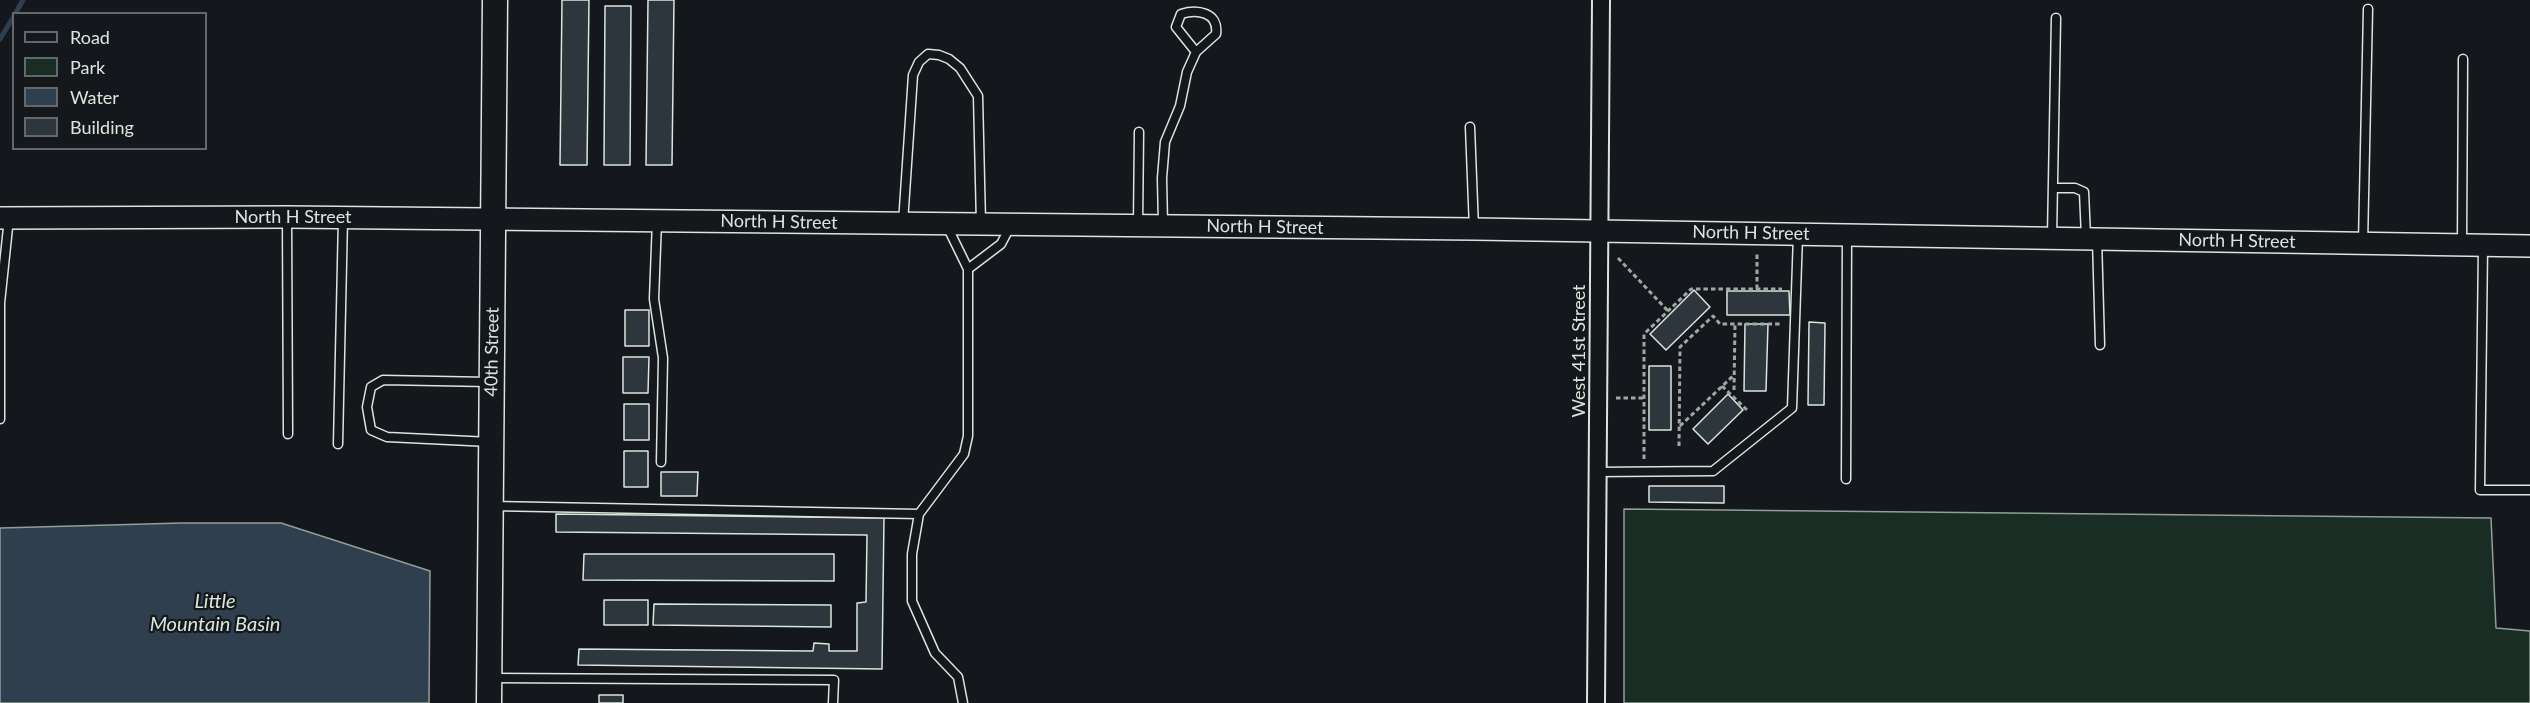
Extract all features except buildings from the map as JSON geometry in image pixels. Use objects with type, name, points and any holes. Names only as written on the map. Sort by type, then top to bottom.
[{"type":"main road","name":"40th Street","points":[[489,703],[495,0]]},
{"type":"street","name":"West 41st Street","points":[[1596,703],[1601,0]]},
{"type":"street","name":"North H Street","points":[[4,218],[286,217],[1474,229],[2530,246]]},
{"type":"lane","points":[[2363,243],[2368,9]]},
{"type":"lane","points":[[1163,226],[1162,178],[1165,142],[1180,106],[1187,72],[1196,52],[1216,34],[1217,29],[1213,18],[1207,14],[1191,11],[1181,14],[1176,27],[1196,52]]},
{"type":"lane","points":[[2052,238],[2056,18]]},
{"type":"lane","points":[[903,223],[913,75],[919,62],[928,54],[949,59],[969,81],[978,96],[981,224]]},
{"type":"lane","points":[[2463,59],[2480,490],[2530,490]]},
{"type":"lane","points":[[1470,127],[1474,229]]},
{"type":"lane","points":[[1138,226],[1139,132]]},
{"type":"lane","points":[[2053,188],[2075,188],[2084,192],[2092,239],[2100,345]]},
{"type":"lane","points":[[286,217],[288,434]]},
{"type":"lane","points":[[0,419],[0,303],[4,218]]},
{"type":"lane","points":[[338,444],[343,218]]},
{"type":"lane","points":[[657,220],[654,299],[663,358],[661,462]]},
{"type":"lane","points":[[946,224],[968,269],[968,436],[964,454],[919,514],[912,554],[912,601],[935,653],[958,677],[963,703]]},
{"type":"lane","points":[[968,269],[1001,244],[1012,224]]},
{"type":"lane","points":[[1597,472],[1713,471],[1792,408],[1798,234]]},
{"type":"lane","points":[[1846,479],[1847,235]]},
{"type":"lane","points":[[491,442],[387,437],[371,430],[367,407],[371,387],[383,380],[492,382]]},
{"type":"lane","points":[[491,506],[919,514]]},
{"type":"lane","points":[[489,678],[834,680],[833,703]]},
{"type":"path","points":[[1757,252],[1757,289]]},
{"type":"path","points":[[1618,258],[1668,311]]},
{"type":"path","points":[[1644,471],[1644,334],[1691,289],[1796,290]]},
{"type":"path","points":[[1679,446],[1680,347],[1713,316],[1720,324],[1795,324]]},
{"type":"path","points":[[1734,390],[1735,324]]},
{"type":"path","points":[[1680,426],[1734,375]]},
{"type":"path","points":[[1722,386],[1747,410]]},
{"type":"path","points":[[1613,398],[1644,398]]},
{"type":"green space","points":[[1624,509],[2491,518],[2496,628],[2530,631],[2530,703],[1624,703]]},
{"type":"water","name":"Little Mountain Basin","points":[[281,523],[430,571],[429,703],[0,703],[0,528]]},
{"type":"waterway","points":[[16,12],[23,0]]},
{"type":"waterway","points":[[0,39],[12,19]]}]
